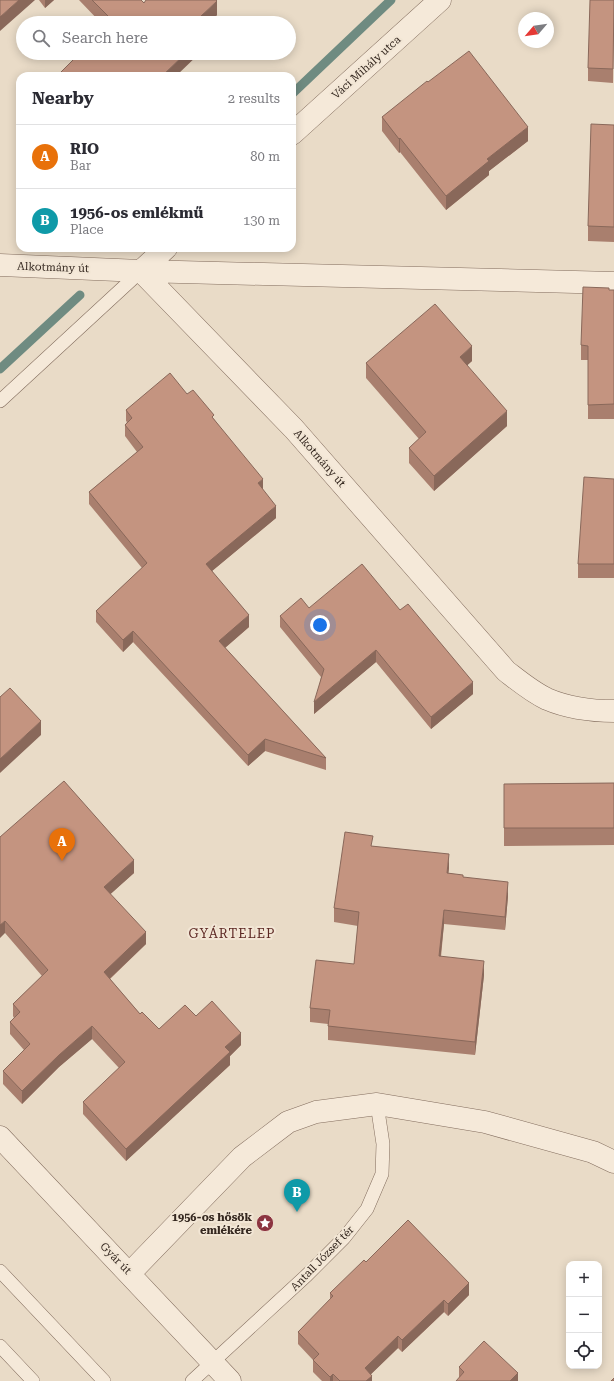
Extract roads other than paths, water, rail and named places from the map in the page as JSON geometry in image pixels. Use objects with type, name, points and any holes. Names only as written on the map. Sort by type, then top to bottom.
[{"type":"street","name":"Váci Mihály utca","points":[[296,130],[440,0]]},
{"type":"street","points":[[141,270],[161,252]]},
{"type":"street","name":"Alkotmány út","points":[[0,265],[141,270],[294,429],[506,671],[526,686],[548,699],[575,708],[614,711]]},
{"type":"street","points":[[141,270],[614,283]]},
{"type":"street","points":[[130,1273],[242,1157],[288,1122],[316,1112],[377,1104],[485,1122],[593,1152],[614,1162]]},
{"type":"street","name":"Gyár út","points":[[0,1137],[130,1273],[230,1381]]},
{"type":"lane","points":[[0,401],[141,270]]},
{"type":"lane","name":"Antall József tér","points":[[192,1381],[307,1276],[344,1238],[367,1209],[382,1174],[383,1144],[377,1104]]},
{"type":"lane","points":[[0,1271],[104,1381]]},
{"type":"lane","points":[[0,1346],[33,1381]]},
{"type":"waterway","points":[[296,90],[391,0]]},
{"type":"waterway","points":[[0,369],[80,295]]},
{"type":"place","name":"RIO","points":[[62,861]]},
{"type":"place","name":"1956-os emlékmű","points":[[297,1212]]},
{"type":"place","name":"1956-os hősök emlékére","points":[[265,1223]]},
{"type":"district","name":"GYÁRTELEP","points":[[232,933]]}]
